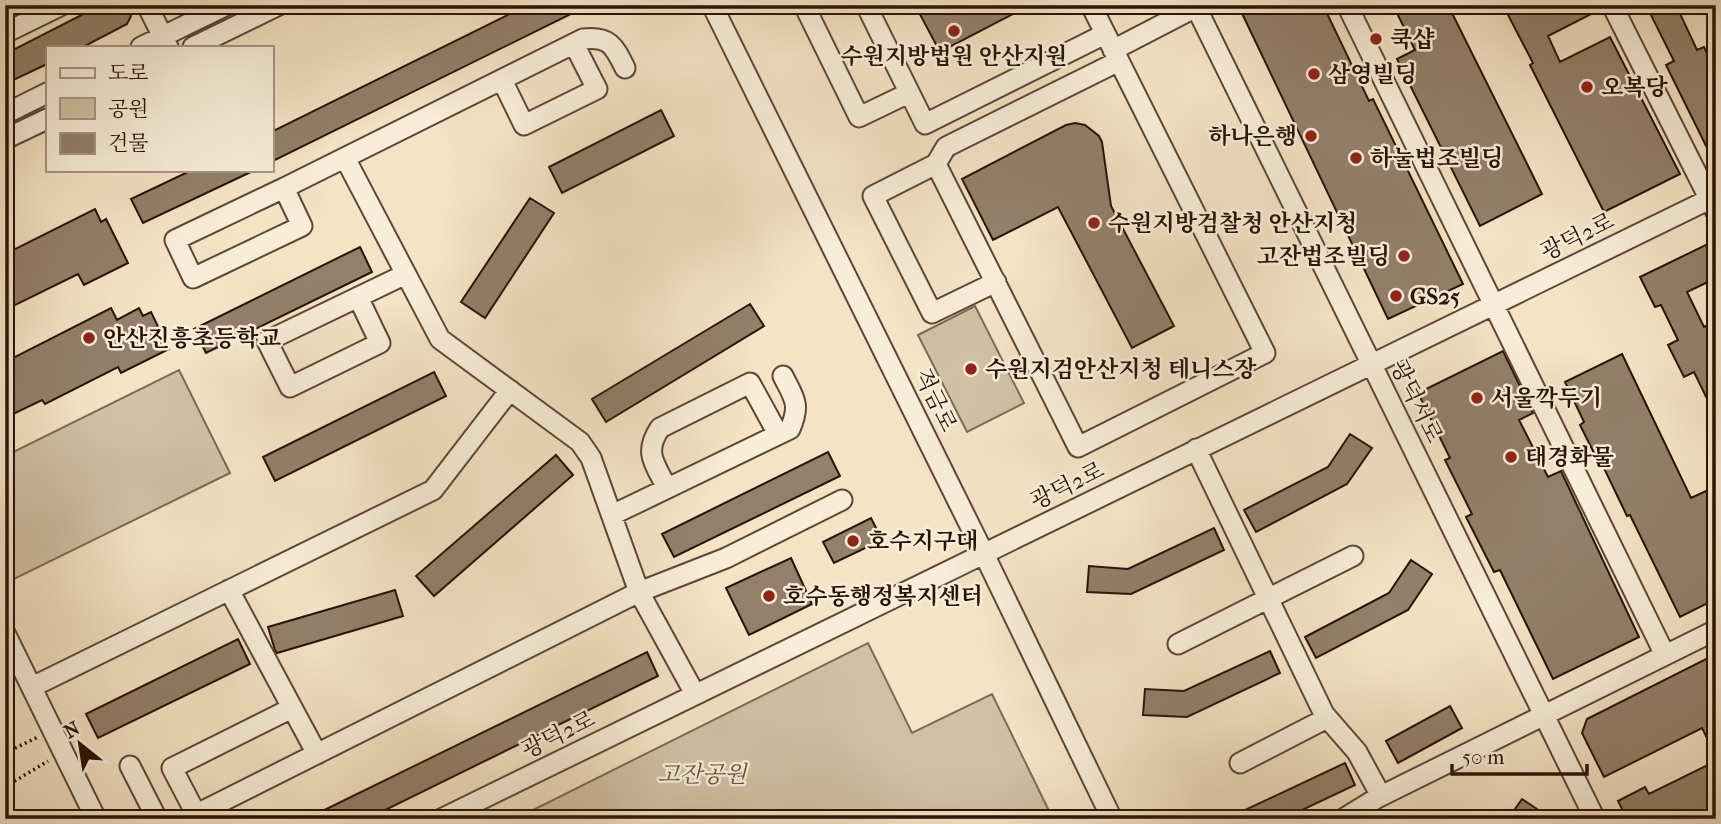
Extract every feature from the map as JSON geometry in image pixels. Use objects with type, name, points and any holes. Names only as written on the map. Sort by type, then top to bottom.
[{"type":"street","points":[[5,33],[62,5]]},
{"type":"street","points":[[146,5],[165,42]]},
{"type":"street","points":[[146,46],[165,42],[227,5]]},
{"type":"street","points":[[195,46],[279,5]]},
{"type":"street","name":"적금로","points":[[712,5],[1112,819]]},
{"type":"street","points":[[804,5],[859,117],[908,93]]},
{"type":"street","points":[[866,5],[925,124],[1112,48]]},
{"type":"street","points":[[936,164],[1078,447],[1265,354],[1091,5]]},
{"type":"street","points":[[1347,5],[1665,655]]},
{"type":"street","points":[[1612,5],[1713,202]]},
{"type":"street","points":[[996,282],[932,313],[873,196],[936,164],[946,147],[1112,48],[1195,6]]},
{"type":"street","name":"광덕서로","points":[[1195,6],[1595,819]]},
{"type":"street","points":[[284,188],[302,226],[193,278],[175,240],[583,39],[597,38],[608,41],[625,68]]},
{"type":"street","points":[[502,80],[524,125],[597,89],[574,44]]},
{"type":"street","points":[[5,114],[46,94]]},
{"type":"street","points":[[5,139],[46,119]]},
{"type":"street","points":[[345,158],[439,339],[580,442],[591,458],[639,592],[695,694]]},
{"type":"street","name":"광덕2로","points":[[440,819],[1493,304],[1713,202]]},
{"type":"street","points":[[358,297],[380,343],[290,387],[267,341],[358,297],[406,274]]},
{"type":"street","points":[[612,514],[790,429],[796,416],[797,403],[783,376]]},
{"type":"street","points":[[667,488],[650,453],[653,439],[660,428],[750,383],[778,434]]},
{"type":"street","points":[[32,687],[433,490],[510,390]]},
{"type":"street","points":[[1196,449],[1327,718],[1357,752],[1381,796]]},
{"type":"street","points":[[292,708],[172,768],[192,817],[639,592],[726,558],[842,500]]},
{"type":"street","points":[[1178,644],[1353,556]]},
{"type":"street","points":[[229,590],[317,754]]},
{"type":"street","points":[[1343,819],[1381,796],[1716,630]]},
{"type":"street","points":[[5,633],[96,819]]},
{"type":"street","points":[[1240,763],[1327,718]]},
{"type":"street","points":[[131,766],[157,819]]},
{"type":"path","points":[[5,753],[53,730]]},
{"type":"path","points":[[5,787],[64,752]]},
{"type":"green space","name":"수원지검안산지청 테니스장","points":[[975,306],[1024,403],[967,432],[918,335]]},
{"type":"green space","points":[[179,370],[230,473],[14,579],[5,561],[5,456]]},
{"type":"green space","name":"고잔공원","points":[[868,643],[912,733],[992,694],[1053,819],[537,819],[533,810]]},
{"type":"building","points":[[101,5],[126,5],[131,16],[127,24],[85,46],[46,46],[46,64],[5,84],[5,54]]},
{"type":"building","points":[[528,5],[589,5],[273,161],[273,131]]},
{"type":"building","name":"수원지방법원 안산지원","points":[[915,5],[1030,5],[940,52]]},
{"type":"building","points":[[1238,5],[1323,5],[1369,101],[1373,99],[1463,284],[1388,319]]},
{"type":"building","points":[[1393,5],[1448,5],[1542,194],[1480,226],[1397,59],[1415,50]]},
{"type":"building","points":[[1519,5],[1600,5],[1601,9],[1548,36],[1560,62],[1610,37],[1680,174],[1604,212],[1506,11]]},
{"type":"building","points":[[1646,5],[1676,5],[1697,50],[1704,47],[1716,72],[1716,166],[1666,65],[1674,61]]},
{"type":"building","points":[[661,110],[674,136],[562,193],[549,167]]},
{"type":"building","name":"수원지방검찰청 안산지청","points":[[1066,125],[1085,125],[1099,136],[1102,142],[1111,206],[1174,326],[1132,348],[1058,207],[993,240],[962,179]]},
{"type":"building","points":[[188,172],[251,172],[143,223],[131,199]]},
{"type":"building","points":[[530,198],[554,213],[485,318],[461,302]]},
{"type":"building","name":"안산진흥초등학교","points":[[95,209],[101,222],[106,219],[128,263],[84,285],[78,274],[5,310],[5,254]]},
{"type":"building","points":[[1712,242],[1716,250],[1716,278],[1687,292],[1704,327],[1716,321],[1716,417],[1694,372],[1684,377],[1668,345],[1678,340],[1661,305],[1655,307],[1640,277]]},
{"type":"building","points":[[360,247],[372,272],[206,353],[194,329]]},
{"type":"building","points":[[750,304],[764,326],[606,422],[592,399]]},
{"type":"building","name":"안산진흥초등학교","points":[[111,308],[117,320],[139,308],[143,316],[151,312],[169,349],[121,373],[118,367],[45,404],[42,400],[5,418],[5,362]]},
{"type":"building","points":[[1503,351],[1533,413],[1519,420],[1548,477],[1561,471],[1639,637],[1553,679],[1500,570],[1494,572],[1466,517],[1472,514],[1445,460],[1450,458],[1418,393]]},
{"type":"building","points":[[1622,354],[1691,498],[1706,491],[1716,511],[1716,599],[1680,617],[1630,515],[1627,516],[1580,425],[1584,422],[1565,382]]},
{"type":"building","points":[[434,372],[446,396],[275,481],[263,457]]},
{"type":"building","points":[[1350,434],[1372,448],[1347,484],[1256,532],[1244,510],[1328,467]]},
{"type":"building","points":[[828,452],[840,476],[674,557],[662,534]]},
{"type":"building","points":[[556,455],[573,475],[434,596],[416,576]]},
{"type":"building","name":"호수지구대","points":[[871,518],[882,540],[834,563],[823,542]]},
{"type":"building","points":[[1214,528],[1224,550],[1131,594],[1087,592],[1089,566],[1128,569]]},
{"type":"building","name":"호수동행정복지센터","points":[[791,558],[812,604],[749,635],[726,588]]},
{"type":"building","points":[[1411,560],[1432,574],[1408,610],[1316,658],[1305,637],[1389,593]]},
{"type":"building","points":[[395,590],[403,616],[277,653],[275,650],[268,627]]},
{"type":"building","points":[[238,639],[250,664],[98,738],[86,714]]},
{"type":"building","points":[[1270,651],[1280,673],[1187,717],[1143,715],[1145,689],[1184,691]]},
{"type":"building","points":[[647,652],[658,676],[367,819],[306,819]]},
{"type":"building","points":[[1708,658],[1716,674],[1716,756],[1702,728],[1604,777],[1582,733],[1587,719]]},
{"type":"building","points":[[1450,706],[1462,728],[1398,763],[1386,741]]},
{"type":"building","points":[[1716,761],[1716,819],[1627,819],[1618,801],[1645,787],[1649,794]]},
{"type":"building","points":[[1345,763],[1355,785],[1283,819],[1226,819]]},
{"type":"building","points":[[1522,799],[1552,819],[1508,819]]},
{"type":"place","name":"수원지방법원 안산지원","points":[[954,31]]},
{"type":"place","name":"쿡샵","points":[[1376,39]]},
{"type":"place","name":"삼영빌딩","points":[[1314,74]]},
{"type":"place","name":"오복당","points":[[1587,87]]},
{"type":"place","name":"하나은행","points":[[1311,136]]},
{"type":"place","name":"하눌법조빌딩","points":[[1356,158]]},
{"type":"place","name":"수원지방검찰청 안산지청","points":[[1094,223]]},
{"type":"place","name":"고잔법조빌딩","points":[[1404,256]]},
{"type":"place","name":"GS25","points":[[1396,296]]},
{"type":"place","name":"안산진흥초등학교","points":[[89,338]]},
{"type":"place","name":"수원지검안산지청 테니스장","points":[[971,369]]},
{"type":"place","name":"서울깍두기","points":[[1477,398]]},
{"type":"place","name":"태경화물","points":[[1511,457]]},
{"type":"place","name":"호수지구대","points":[[853,541]]},
{"type":"place","name":"호수동행정복지센터","points":[[769,596]]}]
